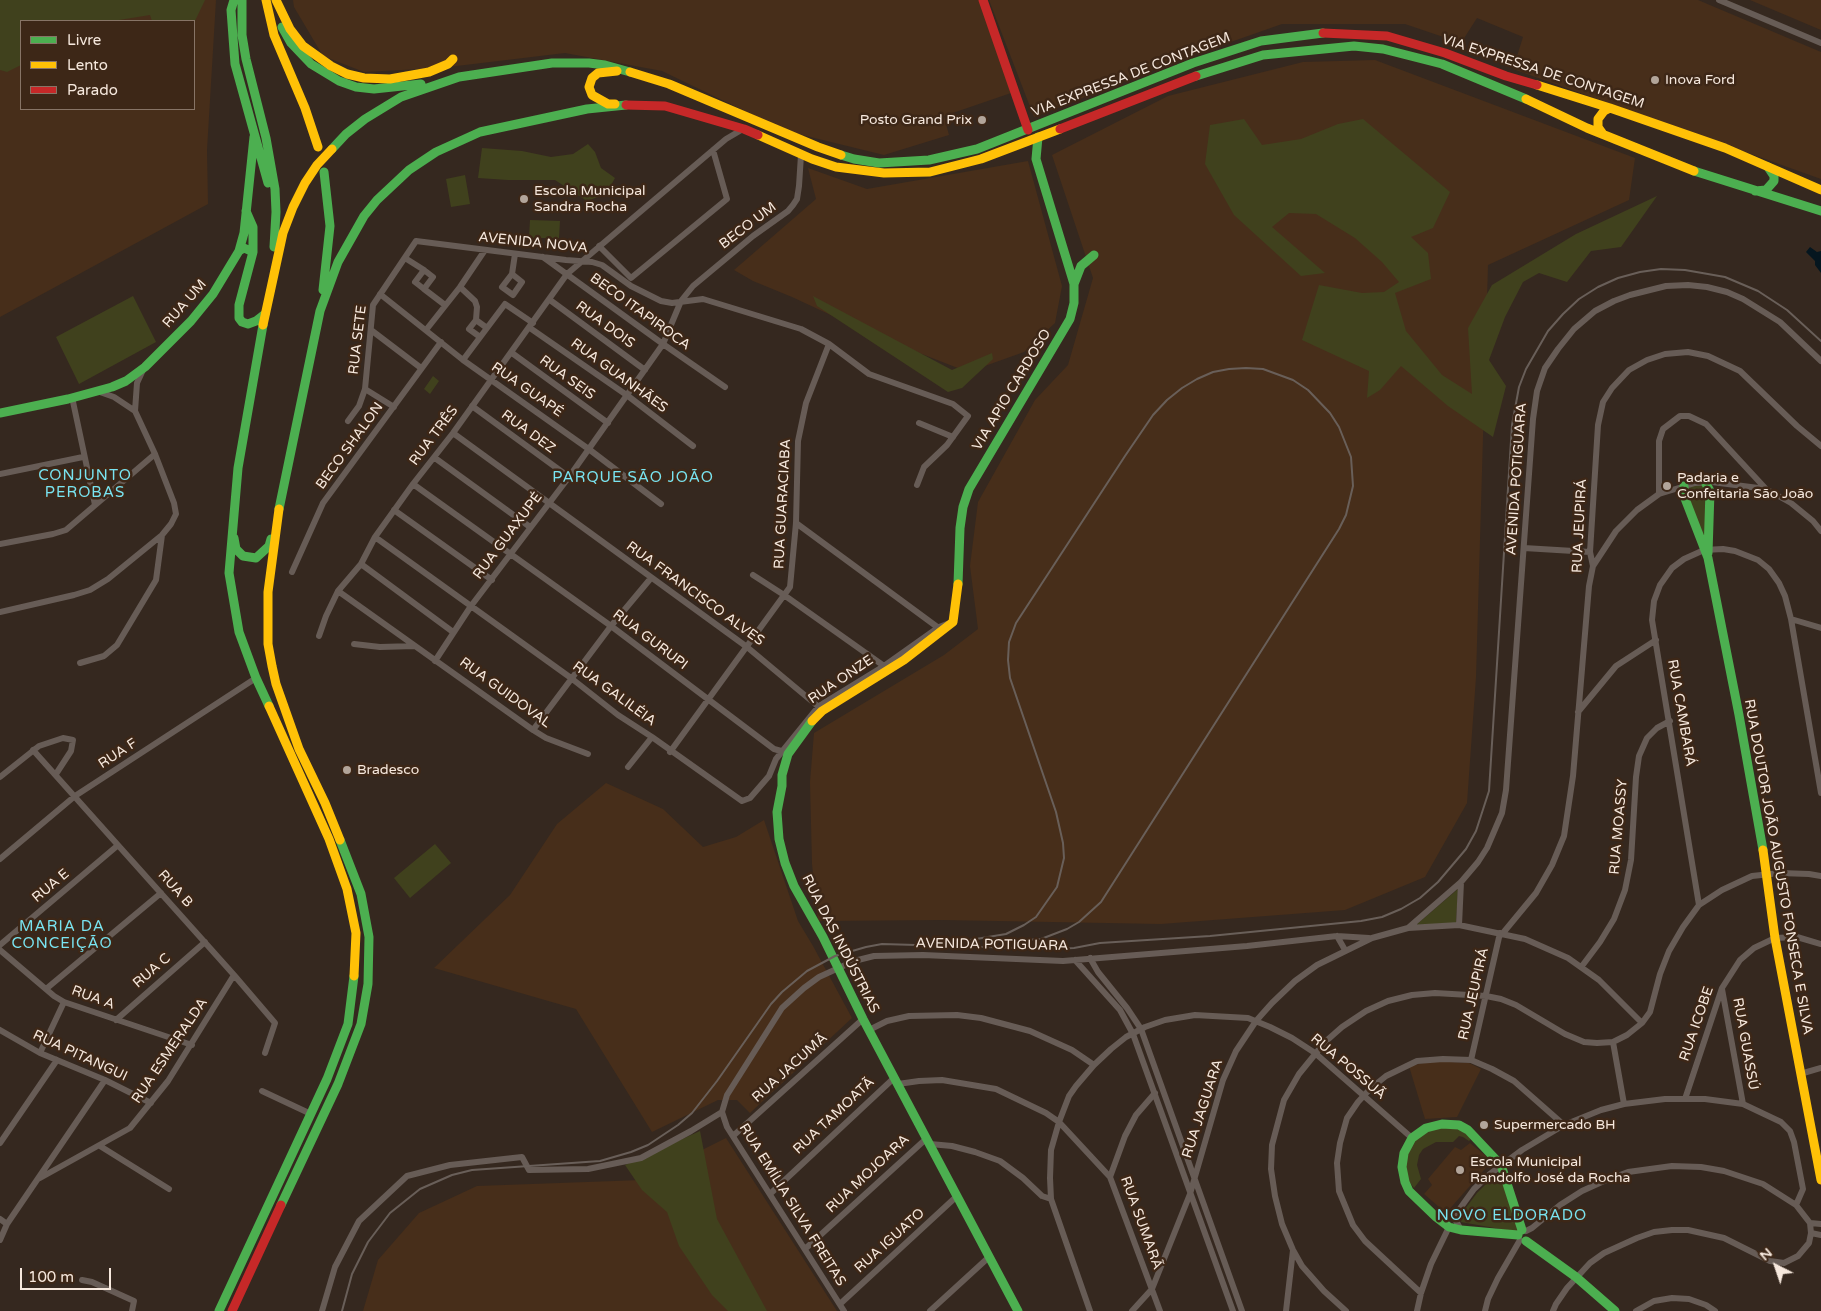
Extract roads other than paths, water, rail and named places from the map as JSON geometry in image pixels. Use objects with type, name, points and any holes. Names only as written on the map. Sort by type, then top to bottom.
[{"type":"main road","points":[[234,0],[231,10],[236,64],[276,212]]},
{"type":"main road","points":[[242,0],[242,35],[246,59],[271,164],[276,212],[273,274]]},
{"type":"main road","points":[[266,0],[274,35],[305,108],[318,147]]},
{"type":"main road","points":[[275,0],[290,28],[304,46],[331,66],[347,74],[364,78],[390,79],[429,72],[453,59]]},
{"type":"main road","points":[[275,0],[281,23],[291,43],[311,64],[331,77],[356,87],[374,89],[438,82]]},
{"type":"main road","points":[[983,0],[1028,130]]},
{"type":"main road","name":"VIA EXPRESSA DE CONTAGEM","points":[[438,82],[459,77],[552,64],[589,63],[605,65],[669,84],[818,147],[854,159],[879,163],[929,160],[977,149],[1193,63],[1261,42],[1294,36],[1324,34],[1388,36],[1445,53],[1506,76],[1610,108],[1725,148],[1821,190]]},
{"type":"main road","name":"VIA EXPRESSA DE CONTAGEM","points":[[625,105],[665,106],[744,129],[798,153],[836,167],[884,174],[930,172],[981,159],[1198,75],[1263,55],[1354,46],[1383,49],[1442,64],[1691,170],[1821,211]]},
{"type":"main road","points":[[625,105],[608,104],[592,95],[589,87],[592,78],[598,74],[608,70],[626,71]]},
{"type":"main road","points":[[219,1311],[311,1114],[348,1024],[354,984],[356,933],[347,889],[335,853],[256,678],[239,632],[229,573],[238,468],[265,314],[283,233],[293,206],[317,165],[365,119],[386,105],[418,89],[438,82]]},
{"type":"main road","points":[[320,311],[338,262],[364,216],[390,186],[436,152],[480,132],[587,108],[625,105]]},
{"type":"main road","points":[[1604,134],[1598,127],[1598,119],[1604,111],[1610,108]]},
{"type":"main road","name":"RUA UM","points":[[0,411],[72,397],[112,387],[126,381],[145,367],[191,321],[213,294],[239,251],[244,233],[254,136]]},
{"type":"main road","name":"VIA APIO CARDOSO","points":[[940,629],[953,622],[957,599],[958,559],[963,507],[969,489],[1070,319],[1074,303],[1074,284],[1036,159],[1038,137]]},
{"type":"main road","name":"VIA APIO CARDOSO","points":[[1022,143],[1036,159]]},
{"type":"main road","points":[[1754,191],[1766,190],[1774,181],[1774,176],[1768,167]]},
{"type":"main road","points":[[250,174],[257,170],[264,170]]},
{"type":"main road","points":[[232,1311],[338,1084],[361,1024],[368,984],[369,937],[361,894],[325,803],[299,749],[276,684],[268,644],[268,592],[276,523],[320,311],[330,226],[324,172]]},
{"type":"main road","points":[[246,209],[254,233],[253,252],[238,314],[242,322],[248,324],[265,314]]},
{"type":"main road","points":[[239,251],[244,248],[253,252]]},
{"type":"main road","points":[[1074,284],[1082,266],[1094,256]]},
{"type":"main road","name":"RUA DOUTOR JOÃO AUGUSTO FONSECA E SILVA","points":[[1705,482],[1710,491],[1707,552]]},
{"type":"main road","name":"RUA DOUTOR JOÃO AUGUSTO FONSECA E SILVA","points":[[1684,486],[1684,496],[1707,552],[1739,715],[1767,873],[1775,938],[1800,1074],[1818,1152],[1821,1180]]},
{"type":"main road","points":[[233,529],[236,549],[243,556],[256,558],[268,546],[276,523]]},
{"type":"main road","name":"RUA DAS INDÚSTRIAS","points":[[940,629],[885,669],[821,709],[786,752],[778,812],[779,839],[785,863],[794,886],[823,937],[863,1019],[1018,1311]]},
{"type":"main road","points":[[1525,1235],[1461,1230],[1448,1227],[1436,1217],[1409,1190],[1405,1182],[1402,1167],[1404,1153],[1412,1138],[1426,1128],[1442,1124],[1459,1125],[1476,1138],[1501,1165],[1525,1235],[1536,1247],[1576,1277],[1615,1311]]},
{"type":"street","points":[[1719,0],[1821,43]]},
{"type":"street","name":"RUA TRÊS","points":[[319,636],[338,591],[361,564],[375,537],[394,510],[512,353],[567,274],[726,139],[744,129]]},
{"type":"street","points":[[599,246],[631,278],[727,199],[713,150]]},
{"type":"street","name":"BECO UM","points":[[681,301],[693,286],[794,205],[800,186],[798,153]]},
{"type":"street","name":"AVENIDA NOVA","points":[[416,241],[566,260],[582,260],[602,265],[631,286],[660,301],[672,303],[702,298],[801,329],[829,344],[869,374],[953,404],[968,416],[952,437]]},
{"type":"street","name":"RUA SETE","points":[[348,420],[359,406],[365,389],[373,305],[416,241]]},
{"type":"street","points":[[426,330],[460,287],[485,250]]},
{"type":"street","points":[[512,295],[502,287],[512,274],[515,254]]},
{"type":"street","name":"BECO ITAPIROCA","points":[[542,256],[724,387]]},
{"type":"street","points":[[405,258],[433,277],[424,288]]},
{"type":"street","points":[[424,270],[415,282],[445,305]]},
{"type":"street","points":[[463,360],[522,282],[512,274]]},
{"type":"street","name":"AVENIDA POTIGUARA","points":[[1408,928],[1461,882],[1478,862],[1487,848],[1502,813],[1505,798],[1533,419],[1537,392],[1545,368],[1558,349],[1574,329],[1595,311],[1630,295],[1666,286],[1707,287],[1743,298],[1762,310],[1780,322],[1821,360]]},
{"type":"street","points":[[460,287],[475,301],[478,307],[476,320],[469,329],[480,337]]},
{"type":"street","name":"RUA GUAPÉ","points":[[380,294],[463,360],[588,449],[661,504]]},
{"type":"street","name":"RUA DOIS","points":[[550,300],[645,370]]},
{"type":"street","name":"RUA GUAXUPÉ","points":[[436,661],[471,606],[628,396],[663,344],[681,301]]},
{"type":"street","name":"RUA GUANHÃES","points":[[505,304],[531,326],[693,446]]},
{"type":"street","points":[[476,320],[487,328]]},
{"type":"street","points":[[371,330],[421,368]]},
{"type":"street","name":"BECO SHALON","points":[[292,572],[323,503],[441,342]]},
{"type":"street","name":"RUA GUARACIABA","points":[[670,752],[790,586],[796,523],[798,441],[806,403],[829,344]]},
{"type":"street","name":"RUA JEUPIRÁ","points":[[1471,1060],[1502,933],[1536,893],[1552,865],[1564,836],[1573,776],[1589,586],[1594,566],[1590,552],[1598,424],[1603,402],[1612,388],[1629,370],[1647,360],[1665,354],[1688,352],[1708,356],[1740,371],[1797,426],[1821,446]]},
{"type":"street","name":"RUA SEIS","points":[[512,353],[608,423]]},
{"type":"street","points":[[135,412],[137,382],[145,367]]},
{"type":"street","points":[[365,389],[394,407]]},
{"type":"street","points":[[0,612],[90,590],[108,579],[162,535],[174,520],[175,508],[155,454],[135,412],[114,397],[96,391]]},
{"type":"street","points":[[72,397],[95,505]]},
{"type":"street","name":"RUA DEZ","points":[[472,406],[569,477]]},
{"type":"street","points":[[1659,494],[1659,441],[1663,429],[1680,416],[1689,416],[1706,424],[1766,489]]},
{"type":"street","points":[[917,485],[924,467],[947,445],[952,437],[919,422]]},
{"type":"street","name":"RUA FRANCISCO ALVES","points":[[453,433],[747,647],[821,709]]},
{"type":"street","points":[[0,544],[66,530],[155,454]]},
{"type":"street","points":[[0,474],[84,456]]},
{"type":"street","points":[[434,458],[530,527]]},
{"type":"street","points":[[1594,566],[1616,531],[1637,510],[1659,494],[1705,482],[1766,489],[1791,502],[1821,531]]},
{"type":"street","name":"RUA GURUPI","points":[[413,484],[611,626],[774,749],[786,752]]},
{"type":"street","points":[[394,510],[492,580]]},
{"type":"street","points":[[796,523],[940,629]]},
{"type":"street","points":[[80,663],[104,656],[116,645],[156,580],[162,535]]},
{"type":"street","name":"RUA GALILÉIA","points":[[375,537],[571,678],[618,715],[652,737],[670,752],[742,802],[750,798],[769,776],[776,759]]},
{"type":"street","points":[[1524,548],[1590,552]]},
{"type":"street","points":[[1707,552],[1735,551],[1752,557],[1764,564],[1782,590],[1791,618],[1821,793]]},
{"type":"street","name":"RUA CAMBARÁ","points":[[1699,904],[1652,620],[1654,602],[1660,585],[1672,568],[1678,563],[1707,552]]},
{"type":"street","points":[[361,564],[453,632]]},
{"type":"street","points":[[753,575],[784,595],[885,669]]},
{"type":"street","points":[[533,730],[611,626],[652,578]]},
{"type":"street","name":"RUA GUIDOVAL","points":[[338,591],[436,661],[443,664],[533,730],[546,738],[588,754]]},
{"type":"street","points":[[1791,618],[1821,628]]},
{"type":"street","points":[[1578,712],[1616,666],[1656,640]]},
{"type":"street","points":[[354,644],[380,647],[415,646]]},
{"type":"street","name":"RUA F","points":[[0,859],[75,796],[256,678]]},
{"type":"street","name":"RUA MOASSY","points":[[1582,966],[1614,919],[1625,890],[1631,860],[1639,756],[1647,738],[1657,728],[1670,721]]},
{"type":"street","points":[[628,767],[652,737]]},
{"type":"street","points":[[0,777],[39,746],[63,738],[74,740],[71,751],[56,774]]},
{"type":"street","points":[[774,749],[782,775]]},
{"type":"street","name":"RUA B","points":[[33,750],[162,893],[275,1023],[265,1053]]},
{"type":"street","points":[[776,759],[786,752]]},
{"type":"street","name":"RUA E","points":[[0,945],[118,846]]},
{"type":"street","points":[[1346,1311],[1324,1291],[1293,1250],[1282,1224],[1271,1169],[1272,1145],[1284,1100],[1298,1074],[1315,1053],[1342,1027],[1366,1011],[1388,1001],[1412,995],[1435,993],[1486,996],[1516,1004],[1565,1034],[1584,1042],[1614,1042],[1627,1035],[1642,1023],[1650,1012],[1660,974],[1669,951],[1699,904],[1752,876],[1767,873],[1821,876]]},
{"type":"street","points":[[1459,925],[1461,882]]},
{"type":"street","points":[[46,989],[162,893]]},
{"type":"street","name":"RUA JAGUARA","points":[[1132,1311],[1152,1289],[1190,1194],[1223,1080],[1236,1051],[1256,1021],[1272,1003],[1295,981],[1317,965],[1372,938],[1408,928],[1459,925],[1525,939],[1582,966],[1599,980],[1642,1023]]},
{"type":"street","points":[[1337,936],[1345,950]]},
{"type":"street","name":"AVENIDA POTIGUARA","points":[[722,1112],[727,1095],[782,1008],[819,977],[854,961],[874,956],[1075,960],[1247,946],[1337,936],[1372,938]]},
{"type":"street","name":"RUA ICOBE","points":[[1685,1099],[1722,988],[1746,954],[1762,943],[1775,938],[1797,937],[1821,944]]},
{"type":"street","name":"RUA C","points":[[116,1020],[205,942]]},
{"type":"street","name":"RUA A","points":[[0,950],[64,1002],[192,1045]]},
{"type":"street","points":[[1090,958],[1098,972],[1127,1008],[1140,1029],[1195,1176],[1242,1311]]},
{"type":"street","points":[[1075,960],[1120,1010],[1133,1034],[1233,1311]]},
{"type":"street","name":"RUA ESMERALDA","points":[[40,1178],[130,1128],[168,1081],[234,975]]},
{"type":"street","name":"RUA GUASSÚ","points":[[1722,988],[1743,1104]]},
{"type":"street","points":[[40,1053],[64,1002]]},
{"type":"street","points":[[869,1030],[887,1021],[909,1016],[943,1014],[981,1018],[1030,1031],[1072,1050],[1094,1065]]},
{"type":"street","name":"RUA POSSUÃ","points":[[1051,1199],[1051,1150],[1058,1122],[1069,1096],[1094,1065],[1111,1050],[1140,1029],[1165,1020],[1195,1015],[1248,1018],[1292,1038],[1315,1053],[1412,1138]]},
{"type":"street","name":"RUA JACUMÃ","points":[[733,1136],[863,1019]]},
{"type":"street","name":"RUA PITANGUI","points":[[0,1030],[40,1053],[105,1080],[151,1103]]},
{"type":"street","points":[[1614,1042],[1624,1104]]},
{"type":"street","points":[[1421,1293],[1353,1225],[1339,1190],[1337,1163],[1340,1143],[1347,1118],[1352,1110],[1386,1076],[1417,1061],[1443,1059],[1471,1060],[1492,1068],[1514,1081],[1564,1125]]},
{"type":"street","points":[[0,1143],[57,1060]]},
{"type":"street","points":[[1800,1074],[1821,1068]]},
{"type":"street","points":[[0,1240],[7,1224],[105,1080]]},
{"type":"street","name":"RUA TAMOATÃ","points":[[770,1194],[896,1081],[942,1080],[996,1089],[1038,1108],[1058,1122],[1110,1177]]},
{"type":"street","points":[[262,1091],[311,1114]]},
{"type":"street","name":"RUA SUMARÃ","points":[[1155,1093],[1136,1115],[1125,1136],[1110,1177],[1160,1311]]},
{"type":"street","points":[[1461,1230],[1456,1219],[1460,1208],[1474,1189],[1501,1165],[1529,1146],[1564,1125],[1601,1110],[1624,1104],[1665,1099],[1743,1104],[1781,1122],[1790,1131],[1794,1142],[1803,1189],[1796,1205]]},
{"type":"street","points":[[322,1311],[335,1267],[359,1221],[407,1176],[450,1165],[522,1158],[529,1170],[588,1169],[641,1158],[722,1112]]},
{"type":"street","name":"RUA EMÍLIA SILVA FREITAS","points":[[722,1112],[733,1136],[844,1311]]},
{"type":"street","name":"RUA MOJOARA","points":[[805,1249],[928,1141],[976,1152],[1000,1161],[1023,1178],[1042,1196],[1051,1199]]},
{"type":"street","points":[[100,1146],[169,1189]]},
{"type":"street","points":[[1485,1311],[1488,1299],[1498,1278],[1525,1235],[1560,1205],[1582,1191],[1604,1180],[1628,1172],[1672,1166],[1701,1167],[1724,1171],[1764,1184],[1796,1205],[1810,1223],[1809,1243],[1798,1256],[1784,1263],[1770,1261],[1724,1238],[1688,1230],[1654,1232],[1620,1245],[1590,1263],[1576,1277],[1553,1311]]},
{"type":"street","name":"RUA IGUATO","points":[[840,1304],[958,1196]]},
{"type":"street","points":[[1051,1199],[1090,1311]]},
{"type":"street","points":[[0,1219],[7,1224]]},
{"type":"street","points":[[1810,1223],[1821,1224]]},
{"type":"street","points":[[1417,1311],[1431,1264],[1448,1227]]},
{"type":"street","points":[[1811,1233],[1821,1235]]},
{"type":"street","points":[[1286,1311],[1293,1250]]},
{"type":"street","points":[[930,1311],[989,1256]]},
{"type":"street","points":[[82,1280],[92,1282],[134,1302],[132,1311]]},
{"type":"street","points":[[1636,1311],[1654,1301],[1672,1298],[1689,1299],[1706,1305],[1715,1311]]},
{"type":"water","points":[[1810,247],[1817,252],[1821,251],[1821,273],[1815,265],[1815,261],[1806,252]]},
{"type":"railway","points":[[342,1311],[352,1274],[368,1242],[390,1213],[420,1189],[452,1175],[472,1170],[600,1161],[648,1145],[692,1113],[771,1004],[782,992],[807,971],[835,956],[882,944],[1052,949],[1074,948],[1100,943],[1210,936],[1361,921],[1382,917],[1420,898],[1438,882],[1466,849],[1476,831],[1489,791],[1512,425],[1519,387],[1526,369],[1548,331],[1579,299],[1598,287],[1618,278],[1661,269],[1685,270],[1725,277],[1758,291],[1787,310],[1821,341]]},
{"type":"railway","points":[[970,940],[1006,934],[1036,917],[1057,887],[1064,858],[1063,843],[1056,812],[1010,678],[1009,642],[1016,623],[1125,456],[1153,415],[1167,400],[1197,379],[1213,372],[1229,369],[1263,369],[1293,380],[1308,390],[1330,413],[1339,427],[1351,457],[1353,486],[1346,515],[1339,529],[1101,902],[1079,922],[1067,929],[1041,939],[1013,941]]},
{"type":"place","name":"Inova Ford","points":[[1655,80]]},
{"type":"place","name":"Posto Grand Prix","points":[[982,120]]},
{"type":"place","name":"Escola Municipal Sandra Rocha","points":[[524,199]]},
{"type":"place","name":"Padaria e Confeitaria São João","points":[[1667,486]]},
{"type":"place","name":"Bradesco","points":[[347,770]]},
{"type":"place","name":"Supermercado BH","points":[[1484,1125]]},
{"type":"place","name":"Escola Municipal Randolfo José da Rocha","points":[[1460,1170]]},
{"type":"district","name":"PARQUE SÃO JOÃO","points":[[633,478]]},
{"type":"district","name":"CONJUNTO PEROBAS","points":[[85,484]]},
{"type":"district","name":"MARIA DA CONCEIÇÃO","points":[[62,936]]},
{"type":"district","name":"NOVO ELDORADO","points":[[1512,1216]]}]
